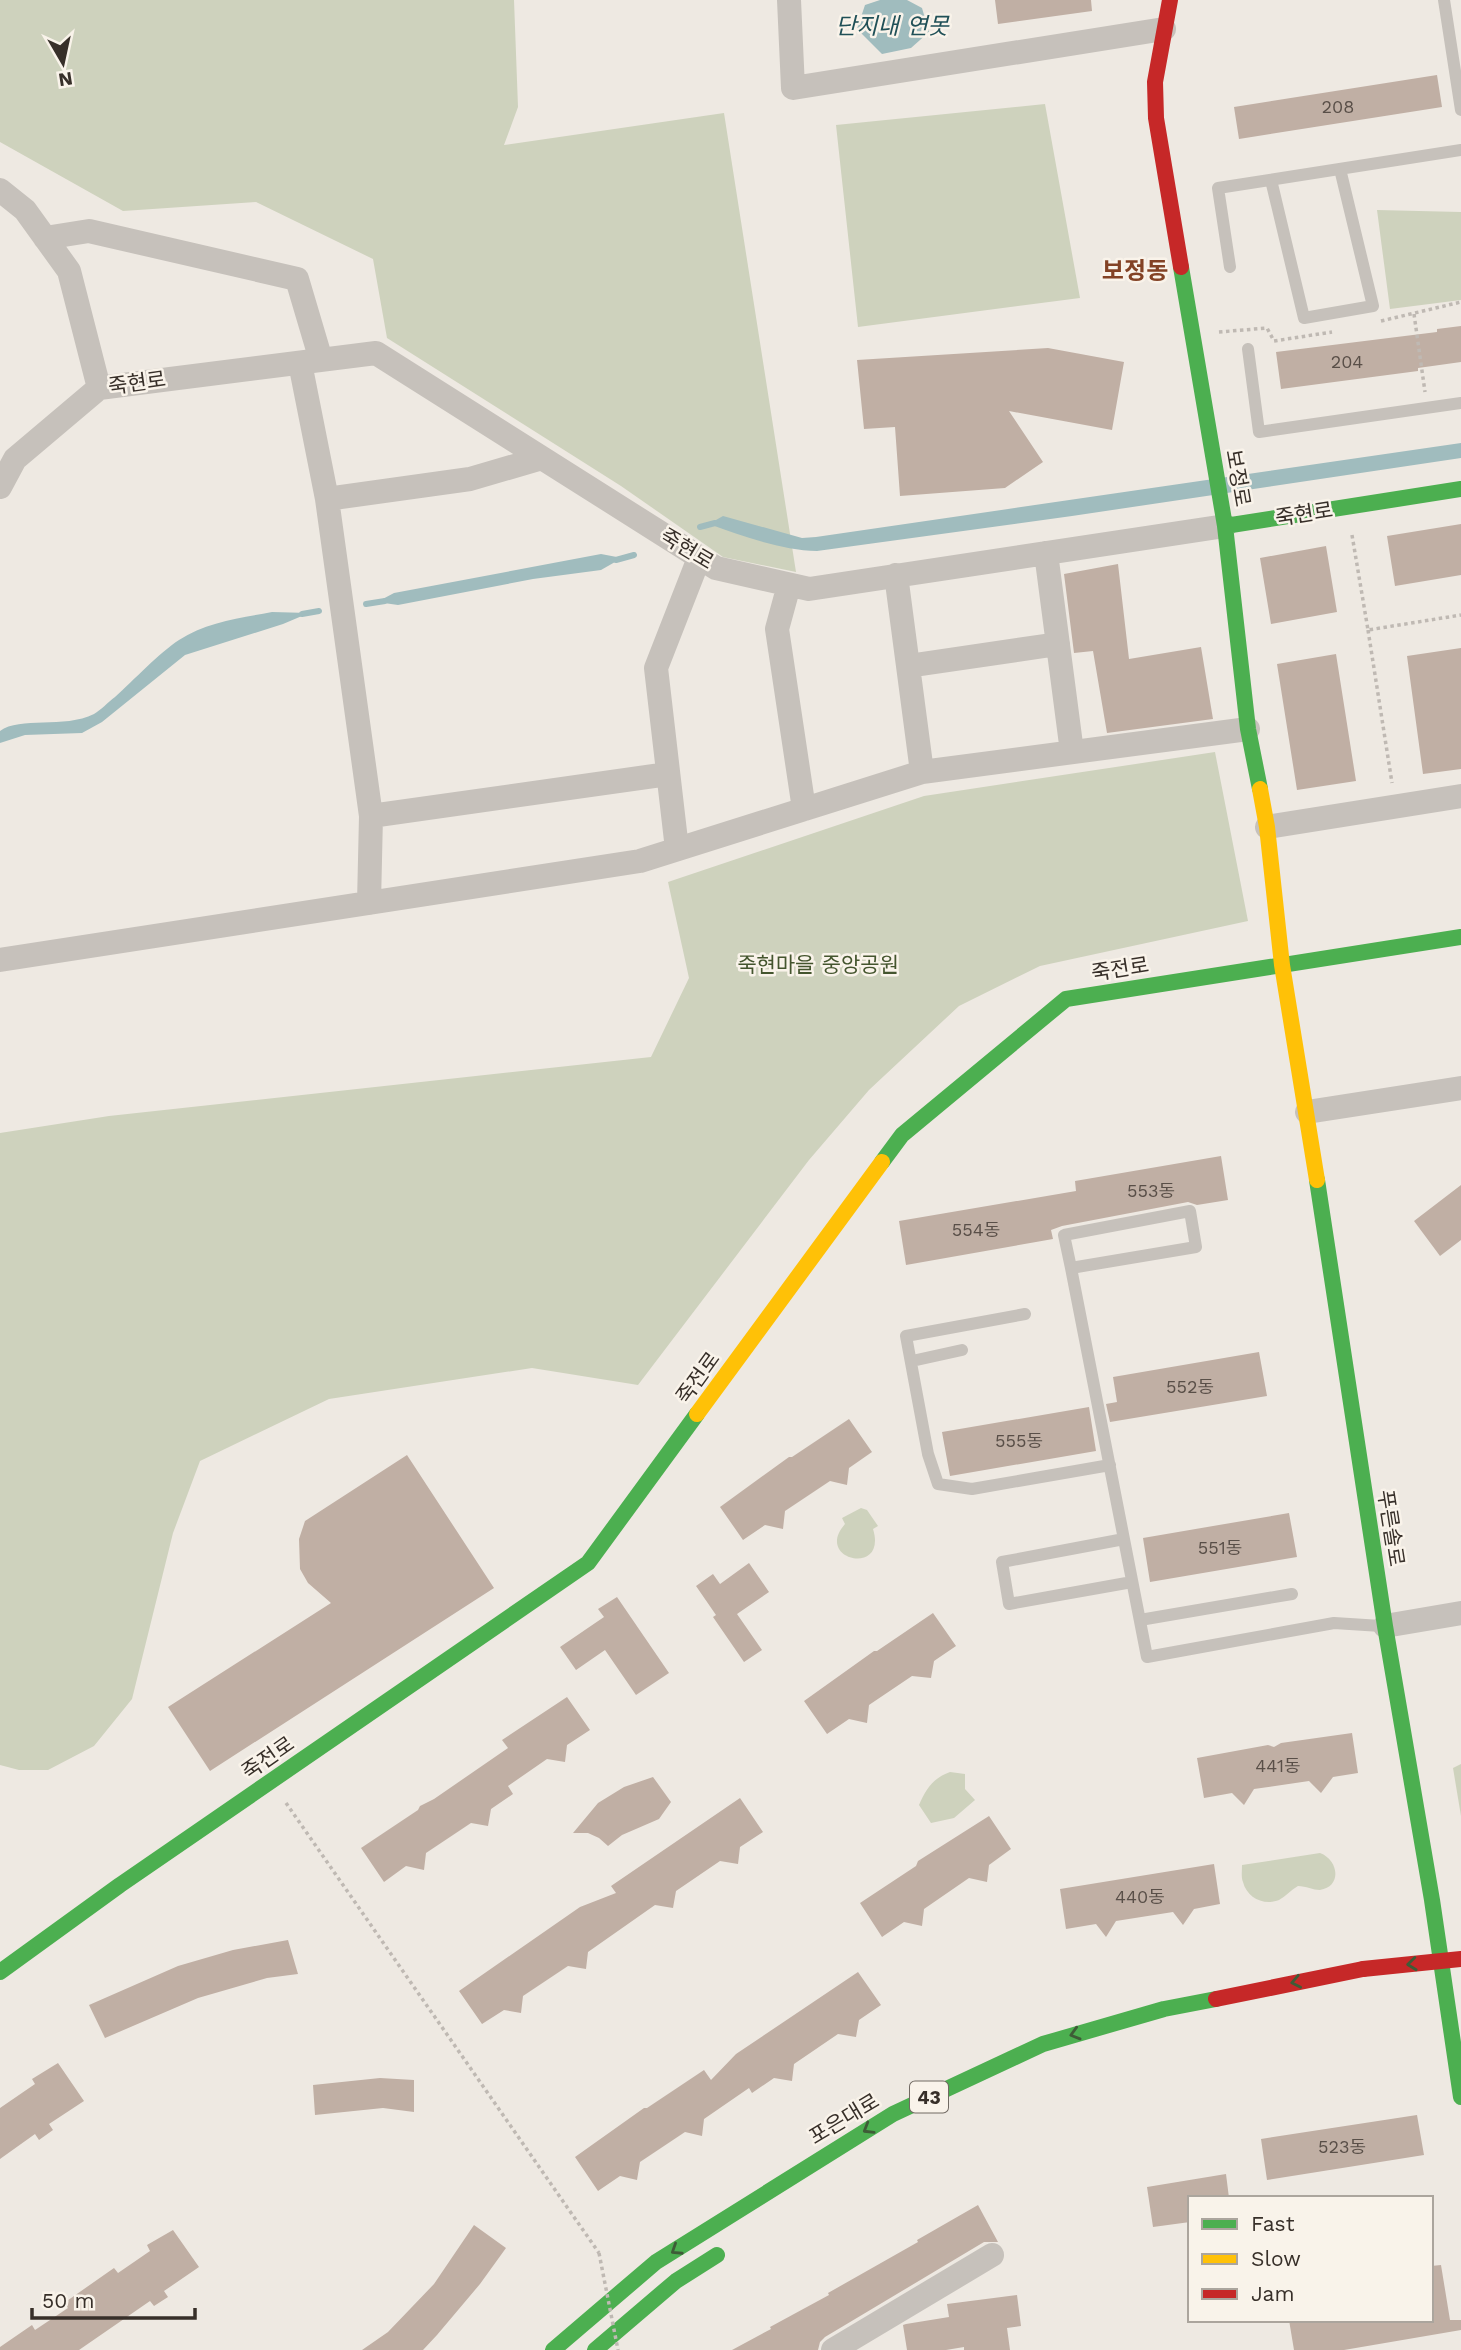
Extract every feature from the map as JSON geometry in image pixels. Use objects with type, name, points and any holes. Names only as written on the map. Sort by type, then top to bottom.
[{"type":"main road","name":"보정로","points":[[1170,0],[1155,82],[1156,118],[1223,514],[1248,729],[1266,827],[1282,965]]},
{"type":"main road","name":"죽현로","points":[[1223,514],[1347,507],[1461,489]]},
{"type":"main road","name":"죽전로","points":[[0,1972],[120,1885],[589,1563],[902,1135],[1066,999],[1461,937]]},
{"type":"main road","name":"푸른솔로","points":[[1282,965],[1385,1626],[1432,1899],[1461,2097]]},
{"type":"main road","name":"포은대로","points":[[553,2350],[656,2262],[893,2114],[1043,2044],[1164,2008],[1363,1969],[1461,1959]]},
{"type":"main road","points":[[1434,1982],[1461,1980]]},
{"type":"main road","points":[[594,2350],[676,2281],[730,2246]]},
{"type":"street","points":[[789,0],[793,88],[1164,29]]},
{"type":"street","points":[[0,190],[25,210],[69,271],[99,388]]},
{"type":"street","points":[[46,238],[89,231],[297,279],[311,361],[327,499],[371,816],[369,903]]},
{"type":"street","name":"죽현로","points":[[0,487],[15,459],[99,388],[376,353],[716,568],[809,589],[1046,553],[1223,514]]},
{"type":"street","points":[[327,499],[470,479],[542,458]]},
{"type":"street","points":[[1046,553],[1072,752]]},
{"type":"street","points":[[677,849],[656,668],[699,558]]},
{"type":"street","points":[[896,575],[922,772]]},
{"type":"street","points":[[789,585],[777,629],[804,809]]},
{"type":"street","points":[[908,666],[1058,644]]},
{"type":"street","points":[[0,960],[640,861],[922,772],[1248,729]]},
{"type":"street","points":[[371,816],[668,774]]},
{"type":"street","points":[[1266,827],[1461,796]]},
{"type":"street","points":[[1307,1112],[1461,1088]]},
{"type":"street","points":[[1385,1626],[1461,1613]]},
{"type":"street","points":[[833,2350],[992,2255]]},
{"type":"lane","points":[[1444,0],[1461,110]]},
{"type":"lane","points":[[1230,267],[1218,188],[1461,150]]},
{"type":"lane","points":[[1271,180],[1304,318],[1373,306],[1340,169]]},
{"type":"lane","points":[[1248,349],[1259,432],[1461,402]]},
{"type":"lane","points":[[1071,1268],[1196,1247],[1190,1211],[1064,1234],[1147,1657],[1334,1623],[1385,1626]]},
{"type":"lane","points":[[1025,1314],[906,1336],[928,1454],[939,1484],[972,1489],[1110,1465]]},
{"type":"lane","points":[[912,1361],[962,1350]]},
{"type":"lane","points":[[1124,1539],[1002,1562],[1009,1604],[1132,1582]]},
{"type":"lane","points":[[1140,1620],[1292,1594]]},
{"type":"path","points":[[1414,314],[1428,407]]},
{"type":"path","points":[[1347,507],[1395,806]]},
{"type":"path","points":[[1367,630],[1461,615]]},
{"type":"path","points":[[271,1781],[599,2253],[618,2350]]},
{"type":"green space","points":[[0,0],[514,0],[518,107],[504,145],[724,113],[796,572],[723,557],[621,486],[387,338],[373,259],[256,202],[123,211],[0,142]]},
{"type":"green space","points":[[1045,104],[1080,298],[858,327],[836,125]]},
{"type":"green space","points":[[1377,210],[1461,212],[1461,300],[1390,309]]},
{"type":"green space","name":"죽현마을 중앙공원","points":[[1215,752],[1248,921],[1040,966],[959,1006],[869,1090],[809,1160],[638,1385],[532,1368],[329,1399],[200,1461],[173,1533],[132,1699],[94,1746],[48,1770],[19,1770],[0,1765],[0,1133],[109,1116],[651,1057],[689,978],[668,882],[924,796]]},
{"type":"green space","points":[[861,1508],[867,1510],[878,1526],[873,1529],[875,1544],[870,1554],[853,1558],[838,1547],[838,1537],[845,1524],[842,1518]]},
{"type":"green space","points":[[1461,1764],[1461,1816],[1453,1768]]},
{"type":"green space","points":[[950,1772],[965,1774],[965,1789],[975,1800],[954,1818],[931,1823],[919,1805],[931,1785]]},
{"type":"green space","points":[[1320,1853],[1331,1861],[1334,1867],[1335,1879],[1327,1888],[1320,1890],[1298,1886],[1279,1900],[1268,1902],[1252,1896],[1245,1888],[1242,1865]]},
{"type":"water","name":"단지내 연못","points":[[880,0],[907,0],[922,8],[929,32],[911,48],[882,54],[857,29],[865,5]]},
{"type":"water","points":[[1461,443],[1461,458],[817,551],[748,538],[709,524],[723,516],[802,538],[816,537]]},
{"type":"water","points":[[601,554],[622,558],[601,570],[533,579],[398,605],[377,602],[394,593]]},
{"type":"water","points":[[272,612],[309,613],[185,655],[102,722],[82,733],[25,735],[0,743],[0,731],[9,727],[69,721],[94,714],[163,652],[189,634],[224,622]]},
{"type":"building","points":[[995,0],[1091,0],[1092,11],[998,24]]},
{"type":"building","points":[[1437,75],[1442,107],[1239,139],[1234,107]]},
{"type":"building","points":[[1461,326],[1461,362],[1418,368],[1418,371],[1281,389],[1276,352],[1437,332],[1437,329]]},
{"type":"building","points":[[1048,348],[1124,362],[1112,430],[1009,411],[1043,462],[1005,488],[900,496],[895,427],[864,429],[857,360]]},
{"type":"building","points":[[1461,524],[1461,575],[1395,586],[1387,536]]},
{"type":"building","points":[[1326,546],[1337,612],[1271,624],[1260,558]]},
{"type":"building","points":[[1118,564],[1129,659],[1201,647],[1213,719],[1107,733],[1093,651],[1074,653],[1064,574]]},
{"type":"building","points":[[1461,648],[1461,769],[1423,774],[1407,656]]},
{"type":"building","points":[[1336,654],[1356,781],[1297,790],[1277,664]]},
{"type":"building","points":[[1221,1156],[1228,1200],[1197,1205],[1188,1202],[1062,1226],[1051,1230],[1053,1239],[906,1265],[899,1221],[1076,1191],[1075,1181]]},
{"type":"building","points":[[1461,1185],[1461,1240],[1440,1256],[1414,1221]]},
{"type":"building","points":[[1259,1352],[1267,1396],[1110,1422],[1106,1404],[1117,1402],[1113,1377]]},
{"type":"building","points":[[1089,1407],[1096,1451],[950,1476],[942,1432]]},
{"type":"building","points":[[849,1419],[872,1452],[849,1468],[847,1485],[830,1481],[785,1511],[783,1529],[765,1525],[743,1540],[720,1507],[789,1457]]},
{"type":"building","points":[[407,1455],[494,1588],[210,1771],[168,1707],[331,1603],[308,1583],[300,1569],[299,1539],[305,1521]]},
{"type":"building","points":[[1289,1513],[1297,1557],[1150,1582],[1143,1538]]},
{"type":"building","points":[[749,1563],[769,1592],[737,1614],[762,1650],[744,1662],[713,1617],[716,1615],[696,1586],[713,1574],[720,1584]]},
{"type":"building","points":[[617,1597],[669,1673],[636,1695],[605,1650],[576,1670],[560,1647],[604,1617],[598,1609]]},
{"type":"building","points":[[933,1613],[956,1646],[934,1661],[931,1678],[912,1676],[869,1705],[867,1723],[849,1719],[827,1734],[804,1701]]},
{"type":"building","points":[[567,1697],[590,1730],[567,1745],[565,1762],[547,1759],[508,1786],[513,1794],[491,1809],[488,1826],[471,1823],[426,1853],[424,1870],[406,1866],[384,1882],[361,1848],[508,1748],[502,1740]]},
{"type":"building","points":[[1352,1733],[1358,1773],[1333,1777],[1321,1793],[1309,1781],[1254,1789],[1244,1805],[1232,1793],[1204,1798],[1197,1758]]},
{"type":"building","points":[[653,1777],[671,1802],[659,1819],[622,1835],[608,1846],[588,1833],[573,1833],[598,1803],[624,1787]]},
{"type":"building","points":[[740,1798],[763,1832],[740,1847],[738,1864],[720,1861],[676,1891],[673,1908],[655,1905],[588,1952],[586,1969],[568,1966],[523,1996],[521,2013],[504,2010],[482,2024],[459,1991],[580,1907],[616,1893],[611,1886]]},
{"type":"building","points":[[989,1816],[1011,1849],[989,1865],[987,1882],[969,1878],[924,1909],[922,1926],[904,1922],[882,1937],[860,1903],[916,1866],[918,1861]]},
{"type":"building","points":[[1214,1864],[1220,1904],[1194,1909],[1183,1925],[1173,1912],[1116,1921],[1106,1937],[1096,1924],[1066,1929],[1060,1889]]},
{"type":"building","points":[[288,1940],[298,1974],[267,1978],[198,1998],[105,2038],[89,2005],[178,1966],[233,1950]]},
{"type":"building","points":[[858,1972],[881,2005],[859,2020],[856,2037],[838,2034],[794,2064],[792,2081],[774,2078],[752,2093],[749,2088],[704,2119],[702,2136],[685,2132],[640,2162],[637,2180],[620,2176],[598,2191],[575,2157],[704,2070],[711,2080],[736,2054]]},
{"type":"building","points":[[58,2063],[84,2101],[49,2124],[53,2130],[39,2140],[35,2134],[0,2159],[0,2108],[35,2084],[32,2079]]},
{"type":"building","points":[[380,2078],[414,2080],[414,2112],[383,2108],[315,2115],[313,2085]]},
{"type":"building","points":[[1417,2115],[1424,2155],[1267,2180],[1261,2139]]},
{"type":"building","points":[[1226,2174],[1229,2196],[1188,2196],[1188,2222],[1153,2227],[1147,2187]]},
{"type":"building","points":[[978,2205],[998,2242],[984,2242],[825,2337],[818,2350],[732,2350],[829,2295],[828,2293]]},
{"type":"building","points":[[474,2225],[506,2248],[437,2335],[423,2350],[362,2350],[388,2332],[434,2284]]},
{"type":"building","points":[[173,2230],[199,2267],[164,2291],[168,2297],[154,2306],[150,2301],[79,2350],[0,2350],[0,2347],[32,2325],[35,2330],[68,2308],[64,2303],[114,2268],[118,2273],[150,2251],[147,2245]]},
{"type":"building","points":[[1441,2265],[1450,2320],[1461,2320],[1461,2330],[1344,2350],[1294,2350],[1289,2322],[1433,2322],[1433,2266]]},
{"type":"building","points":[[1017,2295],[1021,2326],[1007,2328],[1010,2350],[964,2350],[964,2347],[907,2350],[903,2325],[949,2317],[947,2304]]},
{"type":"waterway","points":[[700,527],[715,523]]},
{"type":"waterway","points":[[616,560],[634,555]]},
{"type":"waterway","points":[[366,604],[385,601]]},
{"type":"waterway","points":[[302,614],[319,611]]},
{"type":"traffic: fast","points":[[1181,267],[1225,526],[1248,729],[1260,789]]},
{"type":"traffic: fast","points":[[1225,526],[1461,489]]},
{"type":"traffic: fast","points":[[882,1162],[902,1135],[1066,999],[1461,937]]},
{"type":"traffic: fast","points":[[1317,1180],[1461,2097]]},
{"type":"traffic: fast","points":[[0,1972],[120,1885],[588,1563],[697,1414]]},
{"type":"traffic: fast","points":[[553,2350],[656,2262],[893,2114],[1043,2044],[1164,2009],[1216,1999]]},
{"type":"traffic: fast","points":[[595,2350],[676,2281],[717,2255]]},
{"type":"traffic: slow","points":[[1260,789],[1267,827],[1282,965],[1317,1180]]},
{"type":"traffic: slow","points":[[697,1414],[882,1162]]},
{"type":"traffic: jam","points":[[1170,0],[1155,82],[1156,118],[1181,267]]},
{"type":"traffic: jam","points":[[1363,1969],[1461,1959]]},
{"type":"traffic: jam","points":[[1216,1999],[1363,1969]]},
{"type":"district","name":"보정동","points":[[1135,271]]}]
